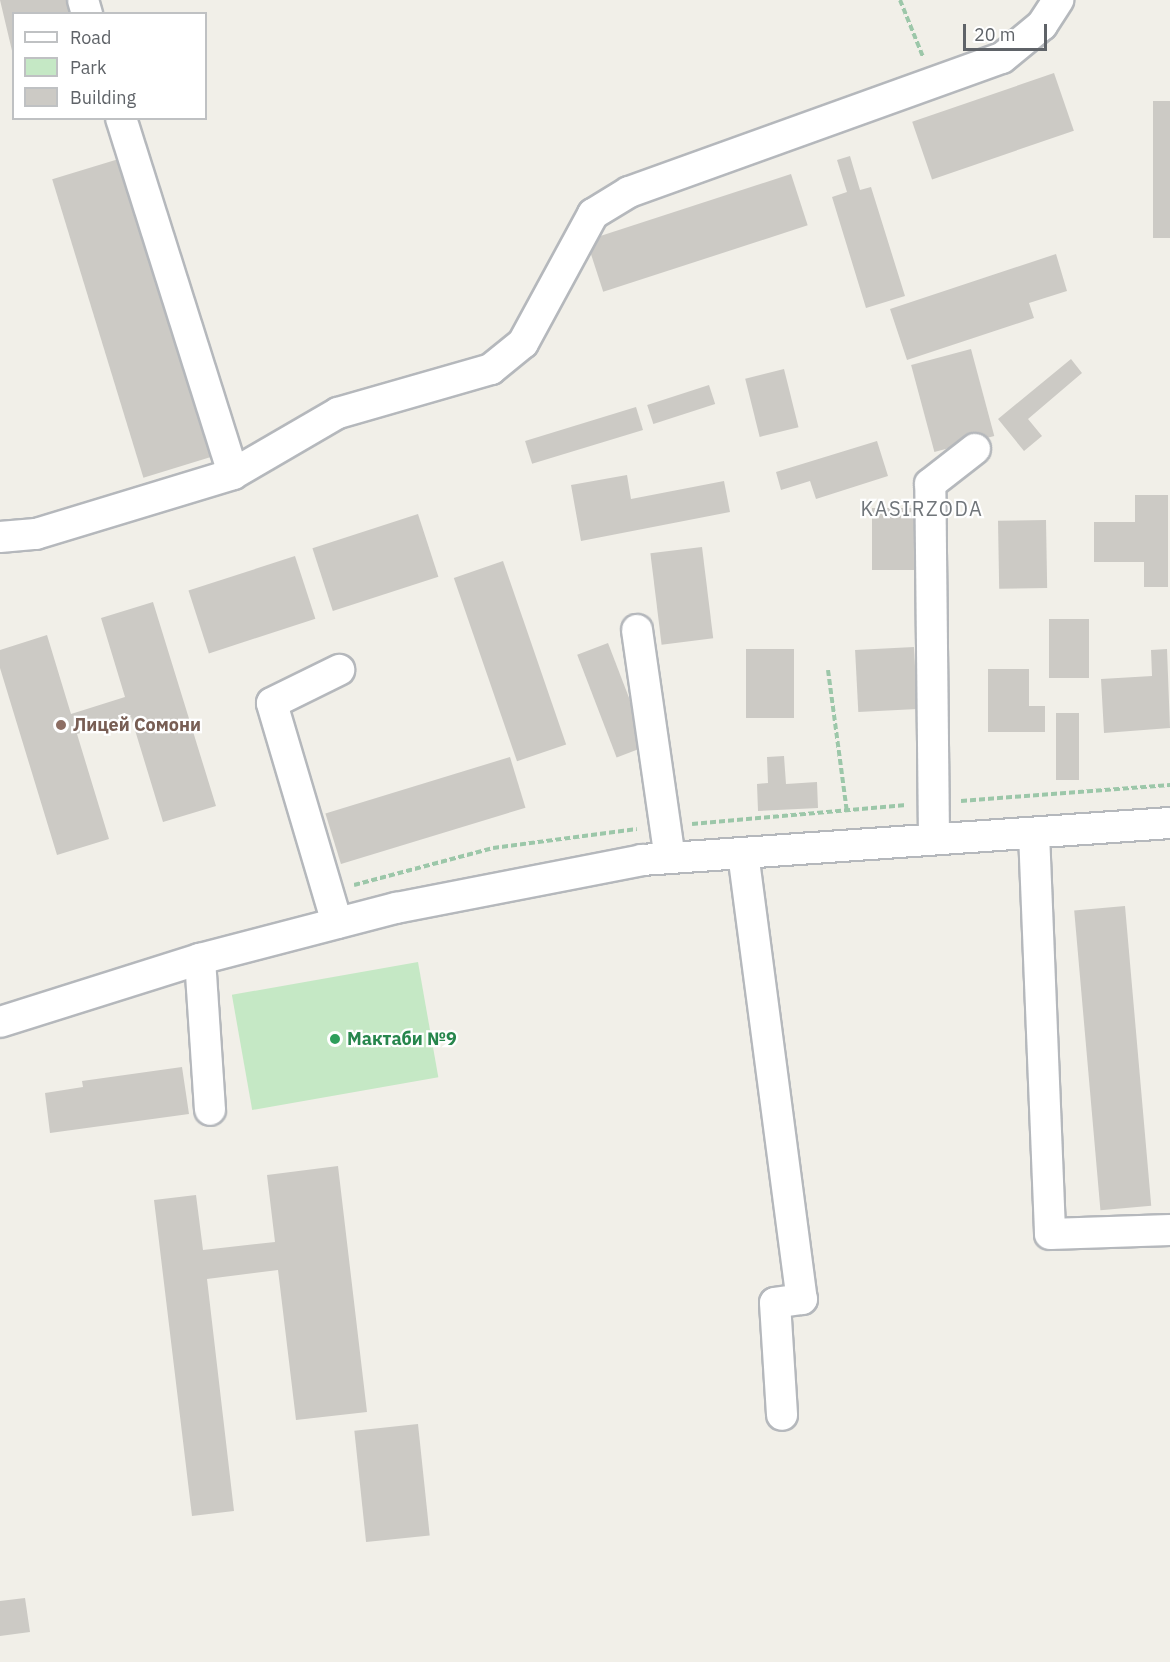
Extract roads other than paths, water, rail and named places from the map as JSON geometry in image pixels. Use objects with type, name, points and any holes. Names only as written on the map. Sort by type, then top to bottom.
[{"type":"street","points":[[0,537],[36,534],[233,474],[338,414],[491,369],[523,343],[593,214],[629,192],[1002,58],[1042,25],[1058,0]]},
{"type":"street","points":[[122,120],[233,474]]},
{"type":"street","points":[[934,838],[930,484],[975,449]]},
{"type":"street","points":[[637,630],[670,858]]},
{"type":"street","points":[[337,923],[272,704],[339,670]]},
{"type":"street","points":[[0,1022],[200,959],[337,923],[670,858],[851,842],[1170,823]]},
{"type":"street","points":[[1034,832],[1050,1234],[1170,1230]]},
{"type":"street","points":[[743,853],[802,1299],[775,1304],[782,1415]]},
{"type":"street","points":[[200,959],[210,1110]]},
{"type":"place","name":"Лицей Сомони","points":[[61,725]]},
{"type":"place","name":"Мактаби №9","points":[[335,1039]]},
{"type":"district","name":"KASIRZODA","points":[[922,508]]}]
